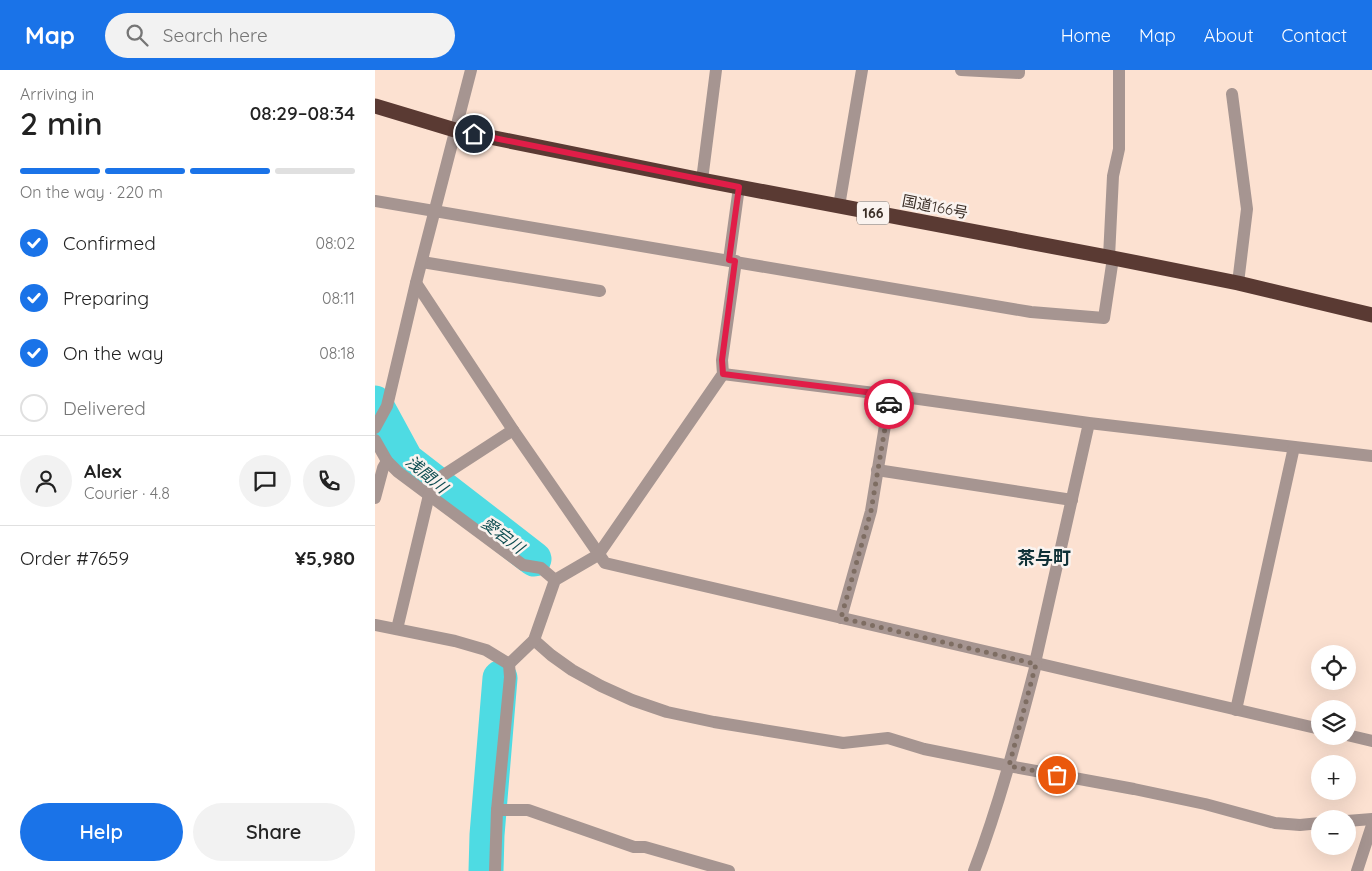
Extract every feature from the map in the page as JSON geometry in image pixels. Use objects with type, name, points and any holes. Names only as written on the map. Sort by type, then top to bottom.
[{"type":"highway","name":"国道166号","points":[[375,106],[455,130],[703,180],[1238,283],[1372,315]]},
{"type":"street","points":[[375,428],[387,406],[421,262],[471,70]]},
{"type":"street","points":[[703,180],[716,70]]},
{"type":"street","points":[[839,206],[862,70]]},
{"type":"street","points":[[961,70],[1019,73],[1019,70]]},
{"type":"street","points":[[375,201],[1031,312],[1104,318],[1111,258],[1113,176],[1119,149],[1119,70]]},
{"type":"street","points":[[1232,94],[1247,209],[1238,283]]},
{"type":"street","points":[[509,664],[534,640],[555,580],[598,555],[723,374],[722,360],[739,187]]},
{"type":"street","points":[[421,262],[600,290]]},
{"type":"street","points":[[416,283],[513,430],[605,564],[1311,727]]},
{"type":"street","points":[[723,374],[1089,423],[1372,456]]},
{"type":"street","points":[[841,618],[871,511],[890,395]]},
{"type":"street","points":[[974,871],[987,837],[1009,766],[1035,663],[1089,423]]},
{"type":"street","points":[[397,629],[430,493],[439,478],[513,430]]},
{"type":"street","points":[[375,440],[387,462],[398,472],[430,493],[523,565],[541,568],[555,580]]},
{"type":"street","points":[[1236,710],[1294,447]]},
{"type":"street","points":[[375,498],[383,468],[387,462]]},
{"type":"street","points":[[877,470],[1072,500]]},
{"type":"street","points":[[375,625],[455,641],[486,650],[509,664]]},
{"type":"street","points":[[534,640],[572,670],[601,686],[632,700],[667,712],[714,722],[843,743],[888,738],[924,749],[1133,789],[1205,804],[1275,822],[1300,825],[1311,824]]},
{"type":"street","points":[[495,871],[497,810],[510,677],[509,664]]},
{"type":"street","points":[[1356,737],[1372,741]]},
{"type":"street","points":[[497,810],[528,810],[634,847],[645,847],[728,871]]},
{"type":"street","points":[[1356,820],[1372,819]]},
{"type":"street","points":[[1357,871],[1372,825]]},
{"type":"waterway","name":"浅間川","points":[[375,403],[406,460],[534,559]]},
{"type":"waterway","points":[[486,871],[487,835],[500,678]]},
{"type":"way so far","points":[[889,404],[871,511],[841,618],[1036,664],[1009,766],[1057,775]]},
{"type":"district","name":"茶与町","points":[[1044,558]]},
{"type":"route","points":[[474,134],[739,187],[729,260],[735,261],[722,360],[723,374],[890,395],[889,404]]},
{"type":"water label","name":"愛宕川","points":[[503,535]]}]
